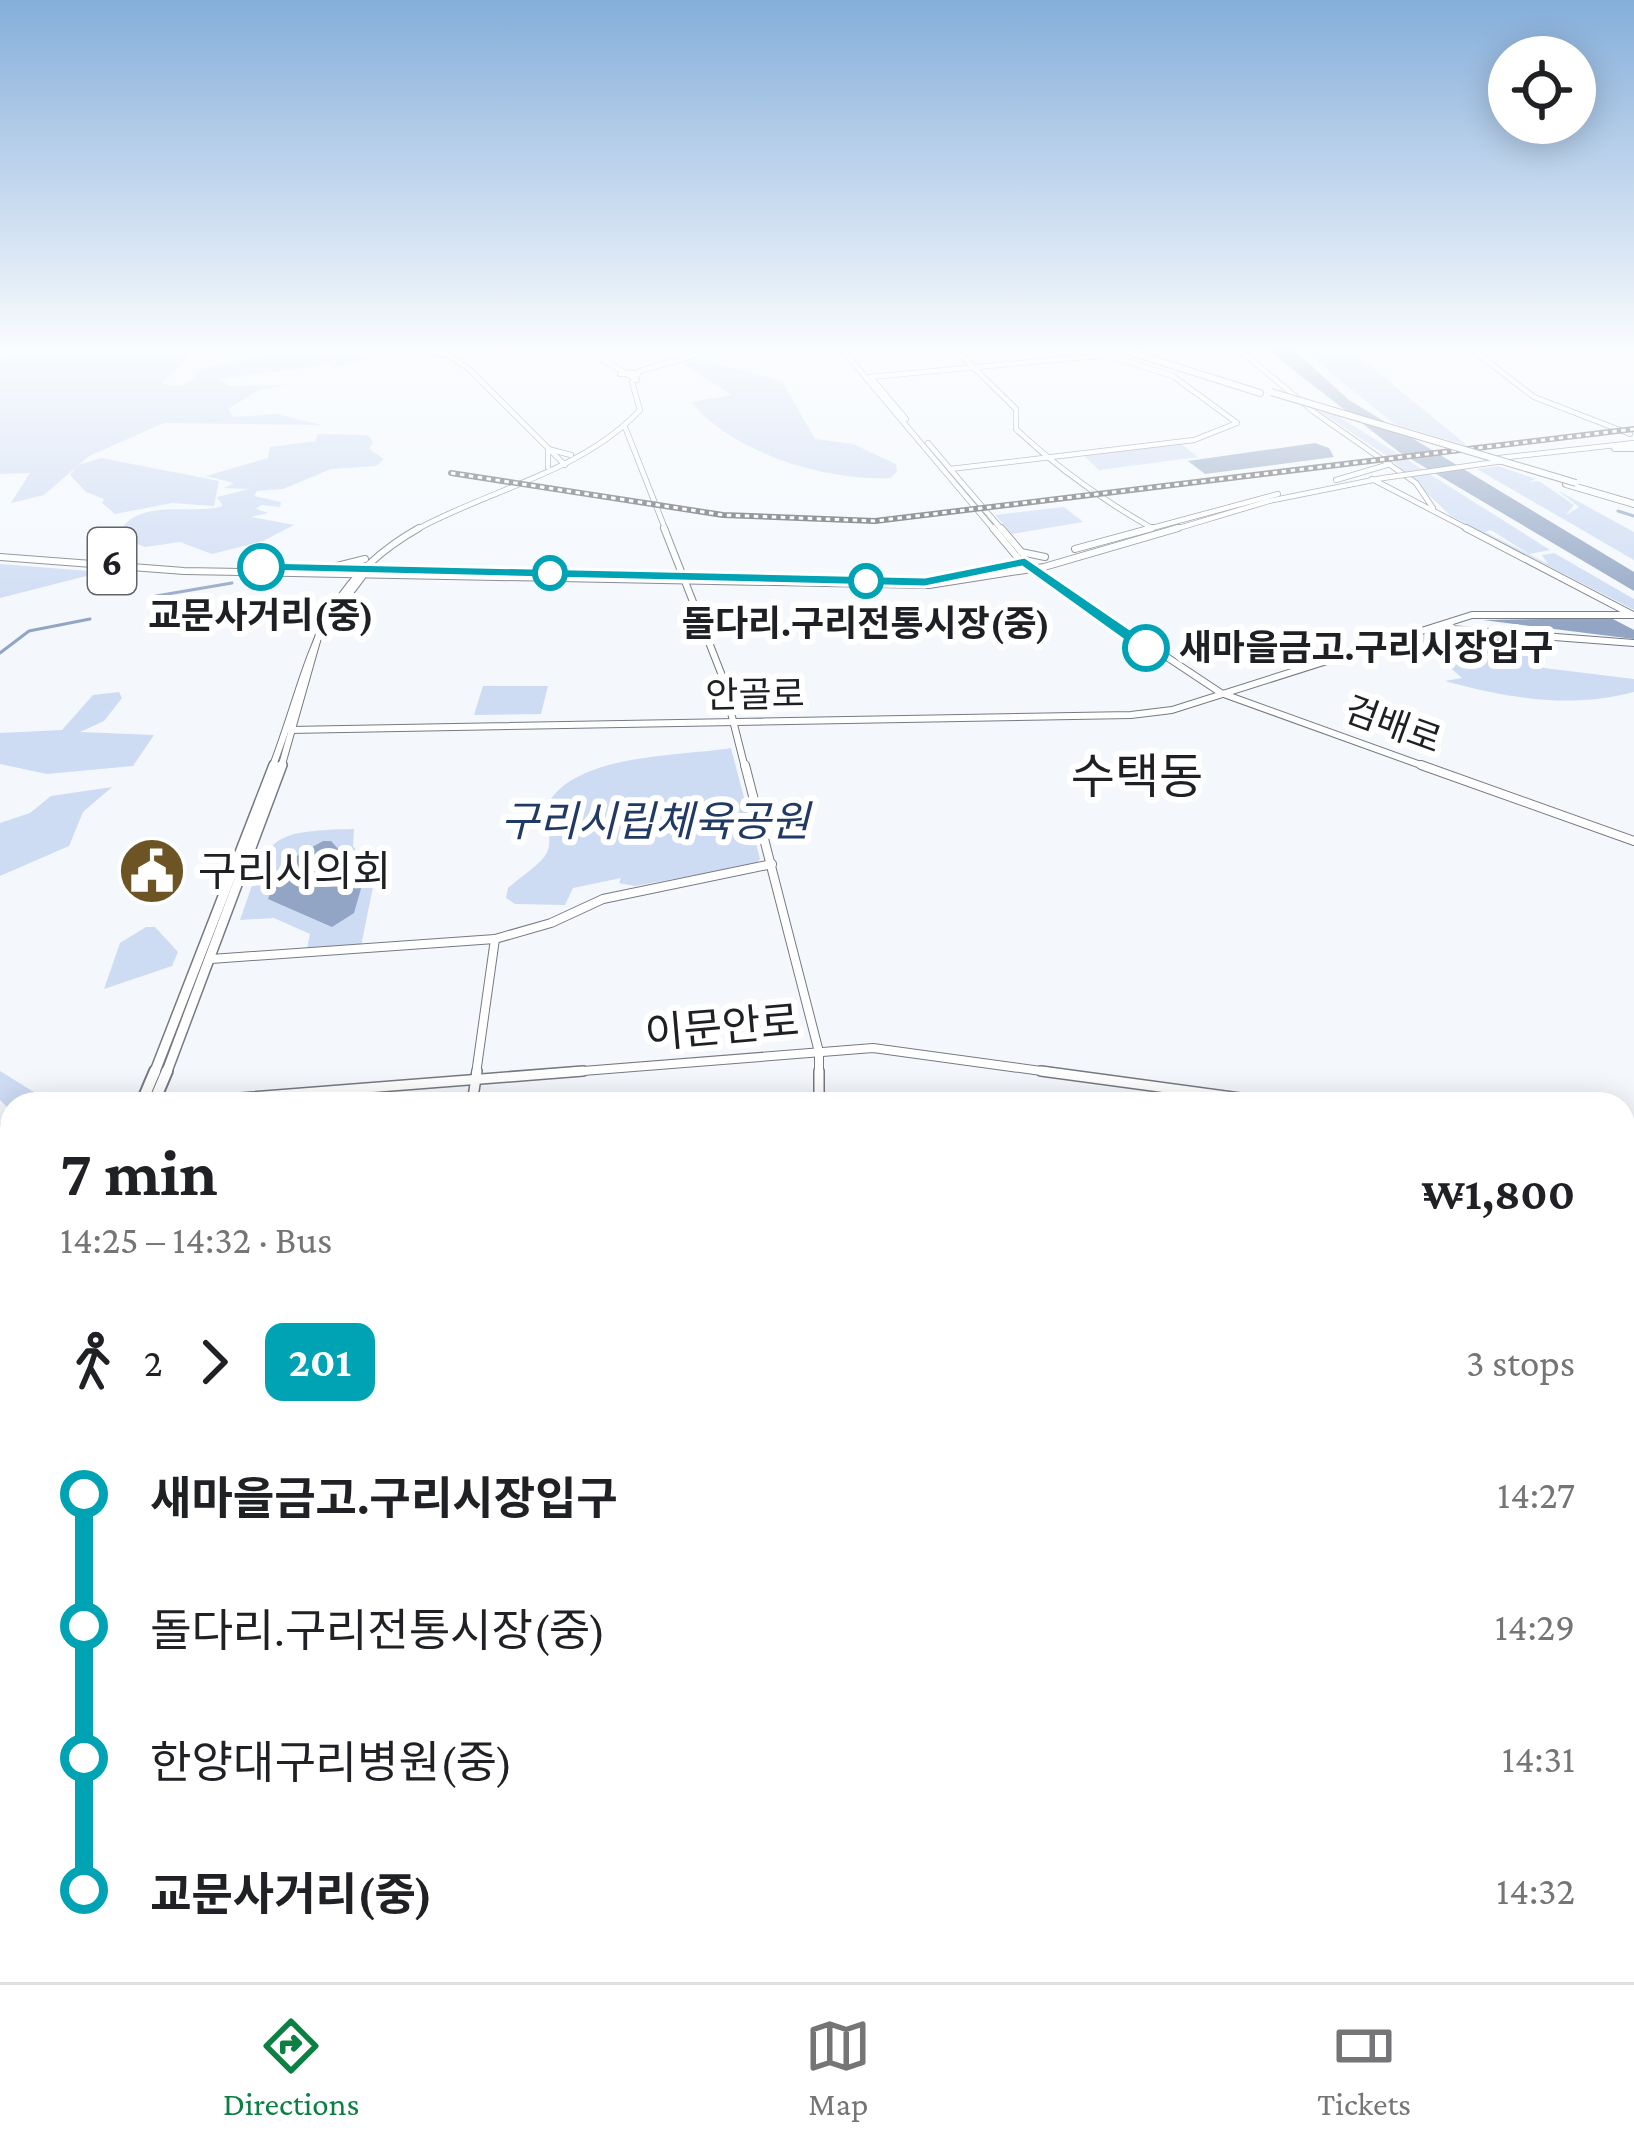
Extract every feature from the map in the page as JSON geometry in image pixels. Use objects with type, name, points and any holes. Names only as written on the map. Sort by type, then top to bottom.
[{"type":"highway","points":[[1417,439],[1634,502]]},
{"type":"highway","points":[[1430,439],[1634,502]]},
{"type":"highway","points":[[1618,446],[1634,446]]},
{"type":"main road","points":[[146,1092],[291,730],[310,637],[347,585],[379,555],[472,500],[564,463],[604,439]]},
{"type":"main road","points":[[325,568],[379,555],[606,439]]},
{"type":"main road","points":[[1336,480],[1618,446],[1632,439]]},
{"type":"main road","points":[[544,471],[550,463],[548,449],[566,455],[586,449]]},
{"type":"main road","points":[[1027,564],[1390,464]]},
{"type":"main road","points":[[0,555],[184,571],[929,585],[1378,477]]},
{"type":"main road","points":[[1255,503],[1292,491]]},
{"type":"main road","points":[[1022,552],[1045,557]]},
{"type":"main road","name":"6","points":[[0,555],[162,565],[688,580]]},
{"type":"main road","points":[[379,555],[388,571]]},
{"type":"main road","points":[[158,1092],[212,959],[319,634],[361,572]]},
{"type":"main road","points":[[335,573],[347,585]]},
{"type":"street","points":[[538,439],[564,463]]},
{"type":"street","points":[[631,439],[688,580],[736,722],[819,1052],[819,1092]]},
{"type":"street","name":"검배로","points":[[921,439],[1027,564],[1220,693],[1634,841]]},
{"type":"street","points":[[924,439],[1022,552],[1027,564]]},
{"type":"street","points":[[1027,439],[1082,488],[1150,527]]},
{"type":"street","points":[[950,469],[1195,439]]},
{"type":"street","points":[[1355,439],[1390,464],[1444,514],[1633,615]]},
{"type":"street","points":[[1378,477],[1412,499],[1432,504]]},
{"type":"street","points":[[1412,499],[1432,504]]},
{"type":"street","points":[[1603,614],[1617,606]]},
{"type":"street","name":"안골로","points":[[291,730],[1131,715],[1172,710],[1472,615],[1633,615]]},
{"type":"street","points":[[1445,623],[1454,629]]},
{"type":"street","points":[[1430,627],[1634,643]]},
{"type":"street","points":[[212,959],[495,939],[551,923],[603,899],[772,864]]},
{"type":"street","points":[[475,1092],[495,939]]},
{"type":"street","name":"이문안로","points":[[315,1092],[819,1052],[904,1050],[1200,1092]]},
{"type":"green space","points":[[0,439],[127,439],[89,456],[44,495],[11,503],[30,473],[0,474]]},
{"type":"green space","points":[[371,439],[369,449],[384,459],[376,466],[331,469],[283,489],[257,491],[254,496],[281,502],[280,507],[262,505],[256,509],[268,513],[251,517],[294,525],[263,541],[212,554],[180,542],[145,547],[117,537],[125,524],[150,511],[223,506],[217,497],[249,489],[224,488],[234,483],[206,476],[268,458],[270,447]]},
{"type":"green space","points":[[737,439],[853,444],[896,464],[897,471],[891,478],[838,475],[756,450]]},
{"type":"green space","points":[[1362,439],[1375,439],[1550,550],[1529,554],[1491,530],[1485,532],[1548,564],[1542,555],[1554,553],[1634,599],[1634,610],[1451,516],[1387,456]]},
{"type":"green space","points":[[1181,444],[1198,457],[1099,470],[1084,456]]},
{"type":"green space","points":[[101,458],[219,481],[214,506],[172,503],[115,514],[102,503],[104,499],[86,492],[70,475],[78,465]]},
{"type":"green space","points":[[1498,466],[1536,479],[1528,482],[1539,481],[1574,505],[1566,515],[1579,507],[1557,490],[1634,532],[1634,560],[1477,469]]},
{"type":"green space","points":[[1064,507],[1083,522],[1012,534],[995,515]]},
{"type":"green space","points":[[0,564],[102,572],[0,598]]},
{"type":"green space","points":[[1428,632],[1550,640],[1548,652],[1537,658],[1544,668],[1634,679],[1634,692],[1586,700],[1539,699],[1445,681],[1462,678],[1435,654],[1415,656],[1412,637]]},
{"type":"green space","points":[[483,686],[548,686],[541,714],[474,715]]},
{"type":"green space","points":[[119,692],[122,698],[104,721],[80,732],[154,735],[133,766],[47,774],[0,764],[0,733],[62,730],[93,695]]},
{"type":"green space","name":"구리시립체육공원","points":[[731,748],[760,859],[756,864],[635,886],[619,883],[621,878],[573,888],[565,905],[515,904],[506,898],[508,888],[544,857],[549,841],[543,816],[554,795],[572,780],[623,762]]},
{"type":"green space","points":[[112,787],[83,812],[69,846],[0,876],[0,823],[30,813],[51,796]]},
{"type":"green space","points":[[354,829],[353,846],[375,877],[361,946],[307,949],[310,934],[274,918],[240,920],[257,871],[274,844],[302,833]]},
{"type":"green space","points":[[146,927],[155,927],[178,952],[172,966],[104,989],[120,943]]},
{"type":"green space","points":[[0,1071],[34,1092],[0,1092]]},
{"type":"shaded area","points":[[1383,439],[1414,439],[1634,572],[1634,591]]},
{"type":"shaded area","points":[[1315,443],[1329,448],[1334,457],[1205,474],[1188,461]]},
{"type":"shaded area","points":[[1611,618],[1634,630],[1634,639],[1483,620]]},
{"type":"shaded area","points":[[331,841],[364,878],[354,913],[332,927],[268,899],[281,865]]},
{"type":"waterway","points":[[1618,511],[1634,516]]},
{"type":"waterway","points":[[156,596],[232,583]]},
{"type":"waterway","points":[[0,653],[29,631],[90,619]]},
{"type":"railway","points":[[451,473],[723,515],[875,521],[1547,439]]},
{"type":"bus line","name":"201","points":[[261,567],[925,582],[1025,562],[1146,648]]},
{"type":"place","name":"교문사거리(중)","points":[[261,567]]},
{"type":"place","name":"돌다리.구리전통시장(중)","points":[[866,581]]},
{"type":"place","name":"새마을금고.구리시장입구","points":[[1146,648]]},
{"type":"place","name":"구리시의회","points":[[152,871]]},
{"type":"district","name":"수택동","points":[[1137,776]]}]
